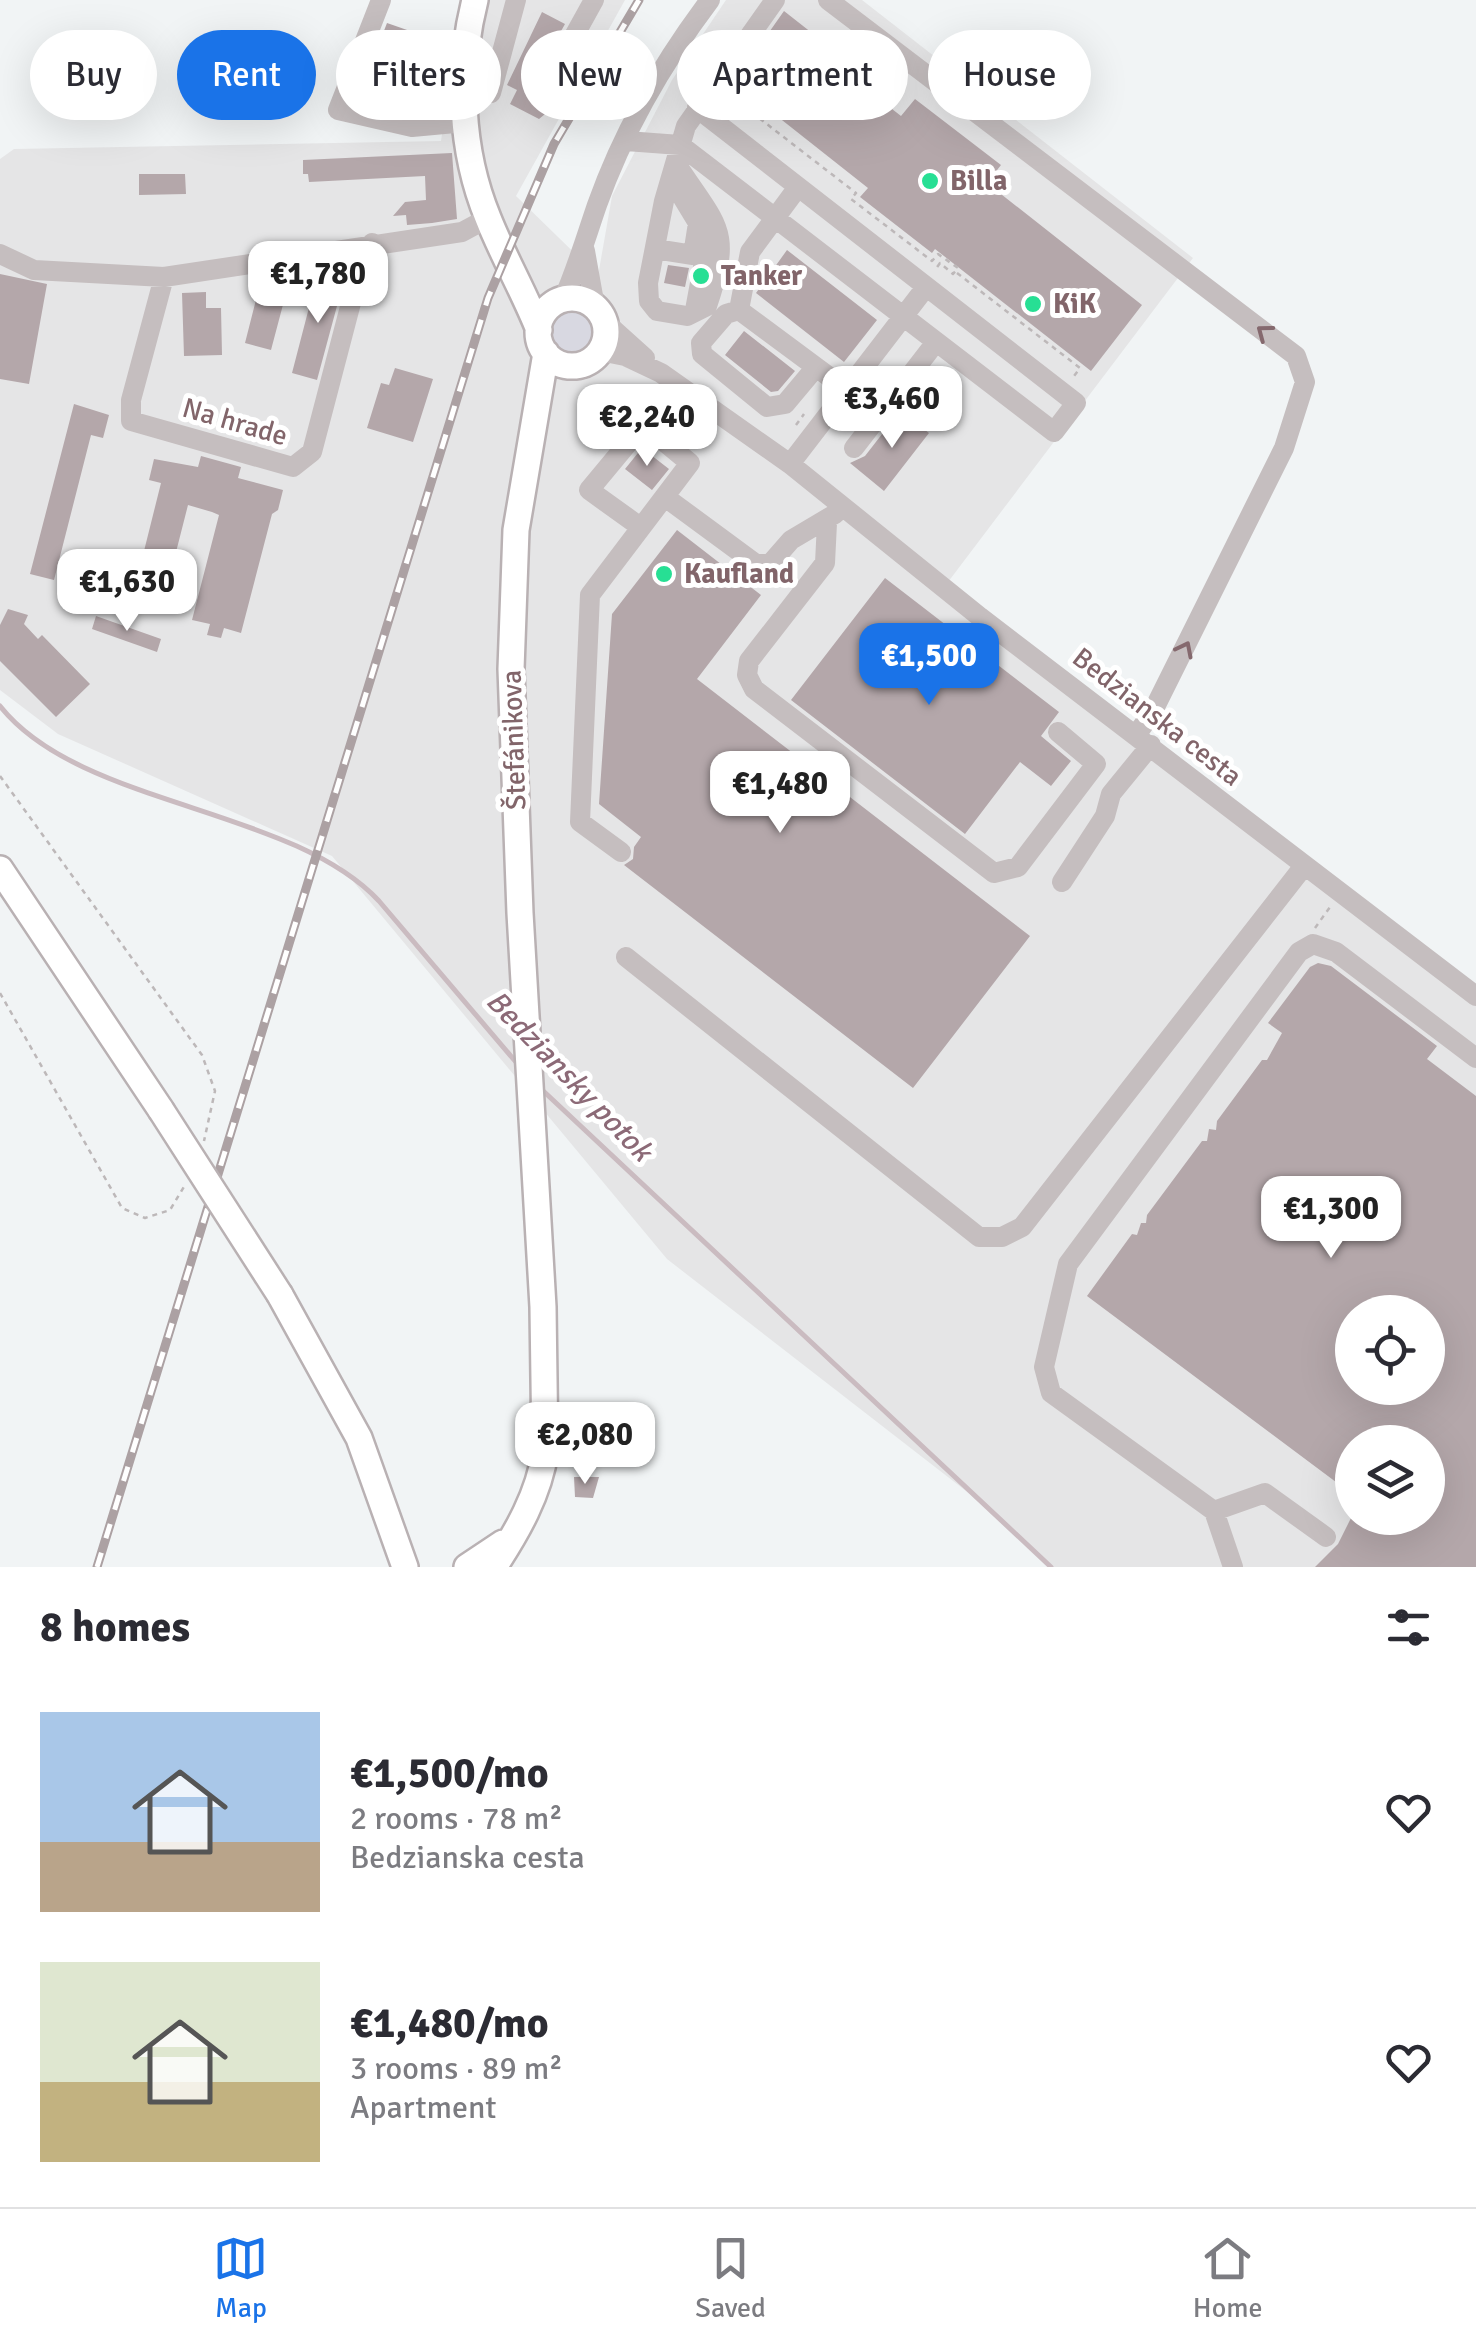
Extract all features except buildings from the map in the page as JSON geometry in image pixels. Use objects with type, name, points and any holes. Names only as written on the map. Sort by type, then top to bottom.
[{"type":"main road","points":[[470,30],[475,0]]},
{"type":"main road","points":[[466,122],[471,163],[488,218],[524,290],[542,341],[569,366]]},
{"type":"main road","points":[[524,290],[558,303],[582,300],[600,314],[600,351],[587,362],[569,366],[532,432]]},
{"type":"main road","points":[[542,341],[558,303]]},
{"type":"main road","name":"Štefánikova","points":[[474,1567],[515,1534],[542,1474],[545,1438],[543,1306],[527,1048],[511,670],[516,530],[542,341]]},
{"type":"main road","points":[[0,869],[280,1294],[359,1438],[409,1565]]},
{"type":"street","points":[[369,30],[381,0]]},
{"type":"street","points":[[501,54],[516,0]]},
{"type":"street","points":[[577,30],[594,0]]},
{"type":"street","points":[[558,303],[584,251],[598,204],[626,141],[687,30],[710,0]]},
{"type":"street","points":[[753,30],[775,0]]},
{"type":"street","points":[[828,0],[1296,356],[1305,382],[1284,448],[1169,679],[1144,739],[1111,794],[1105,816],[1062,882]]},
{"type":"street","points":[[382,120],[412,127],[466,122]]},
{"type":"street","points":[[678,177],[722,234],[717,277],[707,306],[687,316],[657,311],[650,301],[667,251],[678,177],[694,120]]},
{"type":"street","points":[[626,141],[678,177],[775,217],[1054,432],[1076,403],[712,120]]},
{"type":"street","points":[[667,251],[693,255],[698,223],[678,177]]},
{"type":"street","points":[[739,310],[750,252],[798,187]]},
{"type":"street","points":[[0,254],[34,270],[164,277],[462,232],[488,218]]},
{"type":"street","name":"Na hrade","points":[[164,277],[131,400],[131,421],[293,467],[312,452],[352,300],[372,244]]},
{"type":"street","points":[[584,251],[600,314]]},
{"type":"street","points":[[790,464],[926,286]]},
{"type":"street","points":[[739,310],[726,314],[714,328],[702,343],[702,354],[766,407],[785,404],[816,367]]},
{"type":"street","points":[[739,310],[848,390]]},
{"type":"street","name":"Bedzianska cesta","points":[[600,314],[661,373],[790,464],[980,617],[1476,996]]},
{"type":"street","points":[[854,448],[936,342]]},
{"type":"street","name":"Bedzianska cesta","points":[[600,351],[624,356],[661,373]]},
{"type":"street","points":[[615,401],[690,463],[590,595],[580,822],[621,852]]},
{"type":"street","points":[[639,526],[588,490],[643,425]]},
{"type":"street","points":[[665,497],[756,564],[770,564],[791,540],[827,522],[843,505]]},
{"type":"street","points":[[827,522],[825,562],[749,661],[747,675],[754,690],[994,873],[1018,867],[1096,764],[1058,732]]},
{"type":"street","points":[[626,957],[979,1237],[1002,1237],[1022,1227],[1304,866]]},
{"type":"street","points":[[1233,1567],[1214,1511],[1052,1393],[1044,1367],[1068,1264],[1298,952],[1316,945],[1336,952],[1476,1058]]},
{"type":"street","points":[[1214,1511],[1265,1493],[1326,1537]]},
{"type":"path","points":[[761,120],[856,193],[852,199],[862,207],[932,261],[938,254],[958,268],[955,272]]},
{"type":"path","points":[[918,260],[933,272],[940,263],[955,272],[1080,368]]},
{"type":"path","points":[[1316,945],[1314,926],[1333,904]]},
{"type":"shaded area","points":[[462,0],[625,0],[608,30],[521,30],[521,120],[558,120],[516,196],[598,276],[612,196],[651,120],[657,120],[657,109],[677,73],[677,120],[908,120],[908,36],[928,51],[928,120],[1016,120],[1193,258],[942,590],[1476,1005],[1476,1567],[1049,1567],[975,1498],[667,1259],[332,856],[58,734],[0,690],[0,159],[14,149],[441,141],[444,120],[501,120],[501,30],[458,30]]},
{"type":"shaded area","points":[[726,0],[862,0],[900,30],[706,30]]},
{"type":"shaded area","points":[[572,309],[587,316],[594,331],[587,346],[572,353],[557,346],[550,331],[557,316]]},
{"type":"waterway","name":"Bedziansky potok","points":[[0,706],[36,739],[80,766],[241,824],[340,869],[379,901],[521,1068]]},
{"type":"waterway","name":"Bedziansky potok","points":[[539,1087],[1051,1567]]},
{"type":"railway","points":[[97,1567],[488,298],[554,144],[639,0]]},
{"type":"place","name":"Billa","points":[[930,181]]},
{"type":"place","name":"Tanker","points":[[701,276]]},
{"type":"place","name":"KiK","points":[[1033,304]]},
{"type":"place","name":"Kaufland","points":[[664,574]]}]
